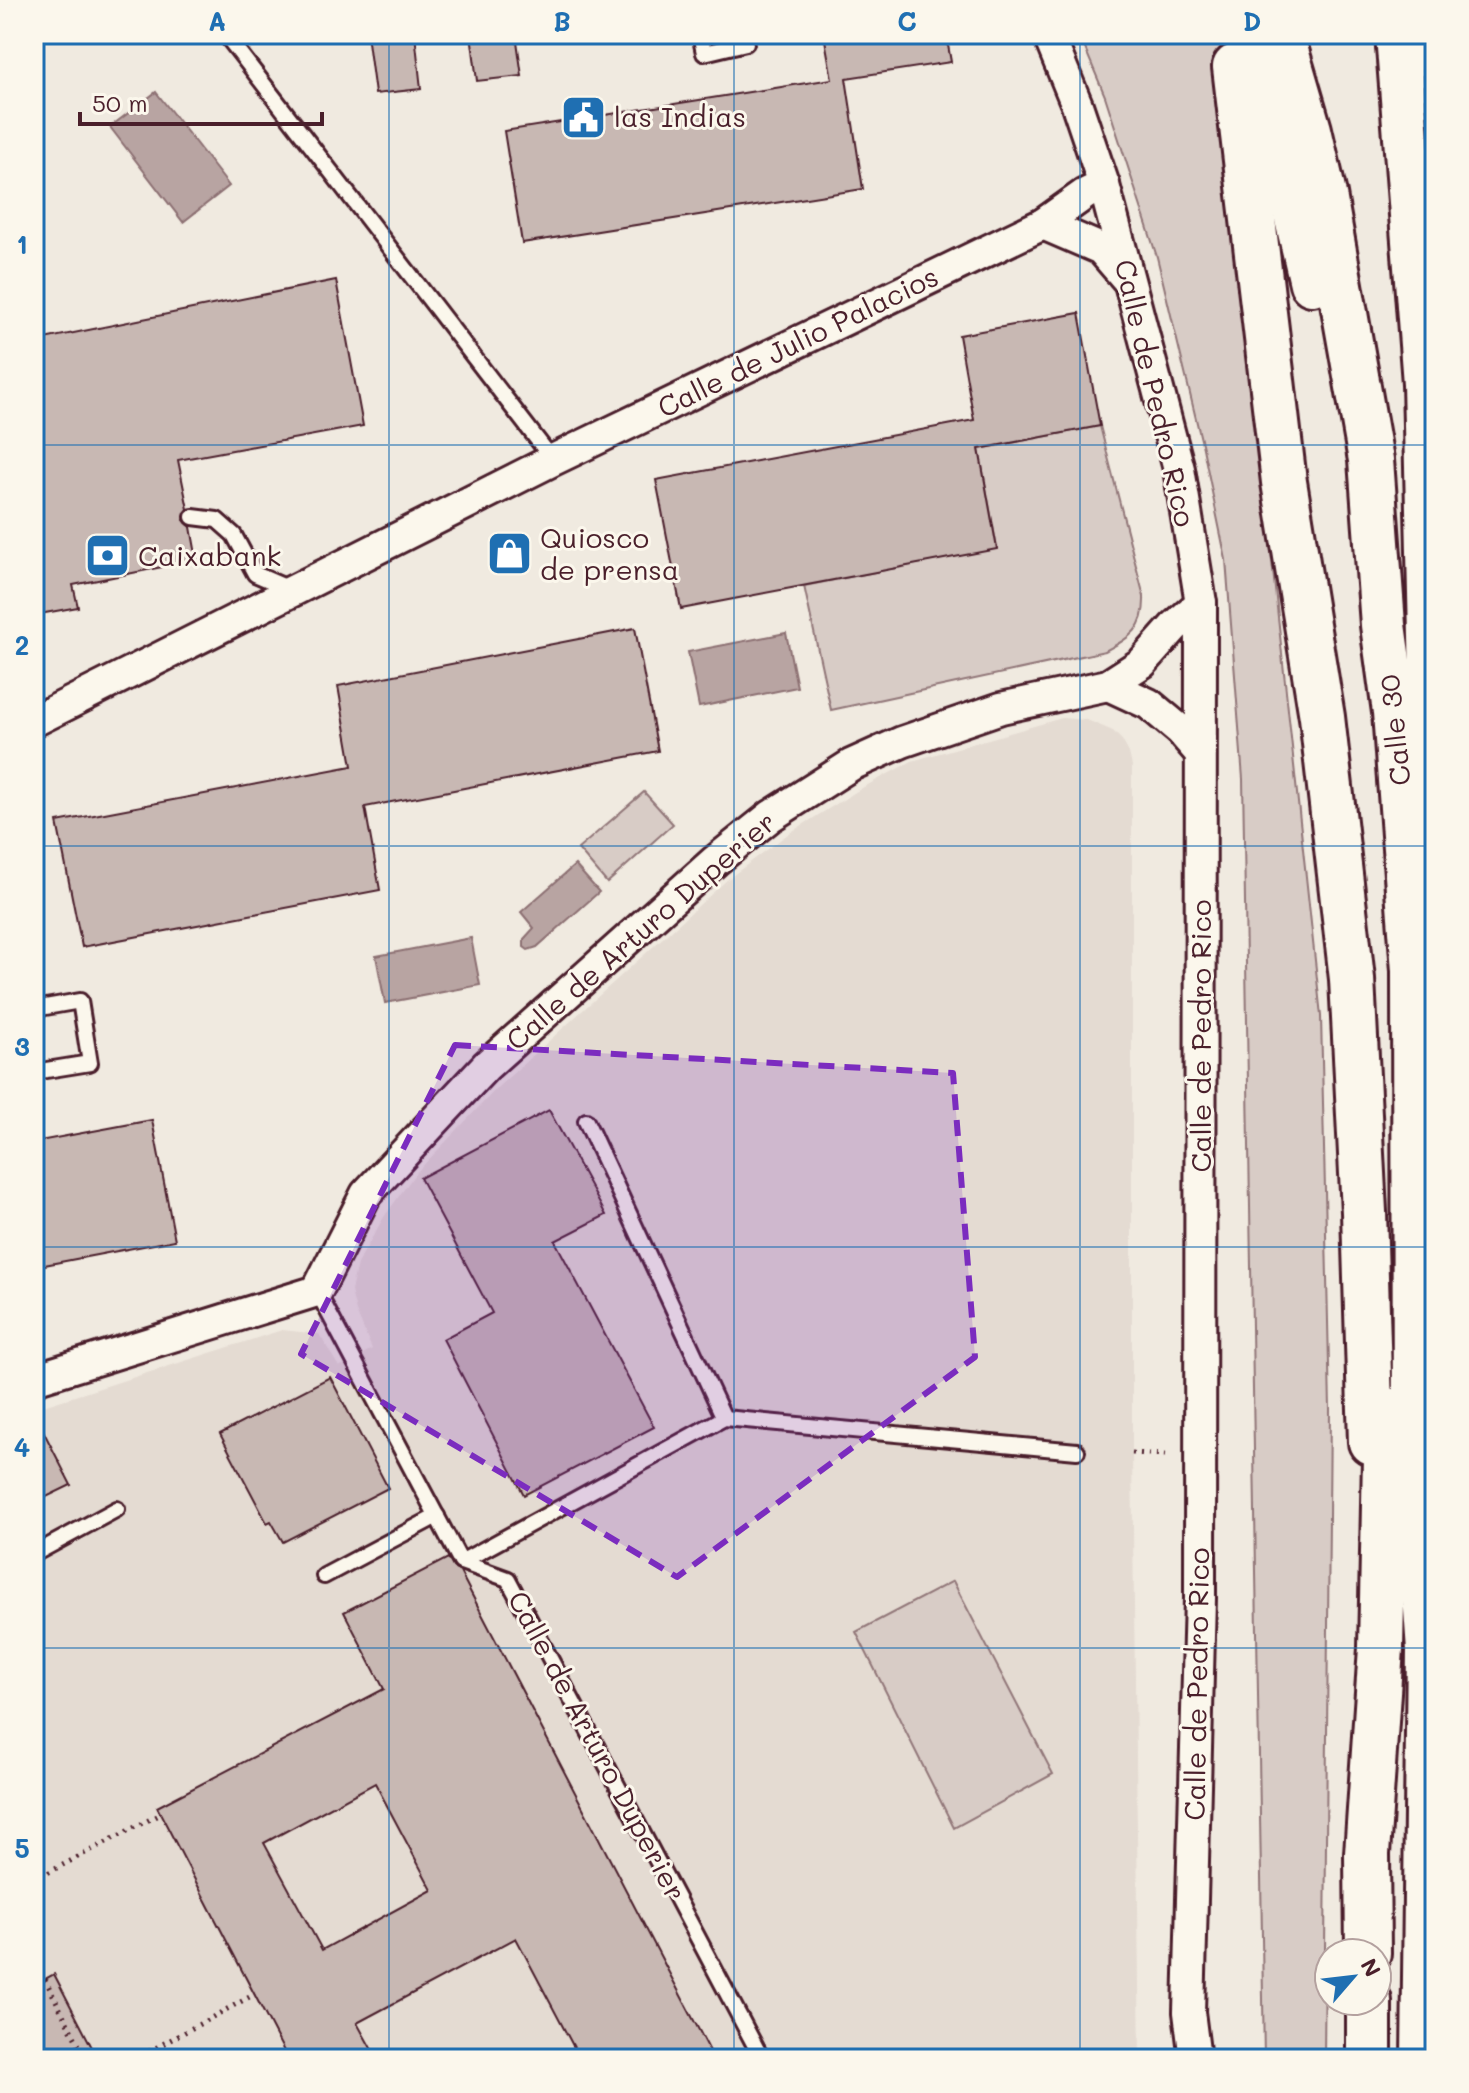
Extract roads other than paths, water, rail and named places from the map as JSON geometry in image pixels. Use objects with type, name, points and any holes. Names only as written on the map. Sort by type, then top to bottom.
[{"type":"highway","points":[[1234,34],[1234,65],[1251,220],[1280,451],[1322,717],[1353,994],[1381,1648]]},
{"type":"highway","points":[[1246,34],[1284,162],[1351,470],[1373,708],[1387,968],[1386,1455],[1381,1648],[1367,1854],[1368,1937]]},
{"type":"highway","name":"Calle 30","points":[[1281,34],[1324,195],[1371,460],[1383,625],[1395,712],[1414,971],[1415,1454],[1429,1650],[1424,2059]]},
{"type":"highway","points":[[1398,34],[1425,383],[1435,803]]},
{"type":"highway","points":[[1429,1650],[1435,1474]]},
{"type":"highway","points":[[1369,2017],[1369,2059]]},
{"type":"street","name":"Calle de Pedro Rico","points":[[1048,34],[1077,105],[1104,185],[1179,469],[1201,603],[1200,1598],[1189,2012],[1195,2059]]},
{"type":"street","name":"Calle de Julio Palacios","points":[[34,721],[553,460],[1043,224],[1085,194],[1104,185]]},
{"type":"street","points":[[1043,224],[1101,249],[1129,282]]},
{"type":"street","name":"Calle de Arturo Duperier","points":[[317,1291],[366,1194],[486,1066],[715,861],[771,816],[851,765],[902,742],[1001,708],[1108,685],[1142,663],[1174,627],[1201,603]]},
{"type":"street","points":[[1108,685],[1149,704],[1180,730],[1200,753]]},
{"type":"street","points":[[34,1379],[317,1291]]},
{"type":"lane","points":[[225,34],[553,460]]},
{"type":"lane","points":[[700,34],[704,53],[746,43],[744,34]]},
{"type":"lane","points":[[193,517],[217,520],[234,535],[255,574],[293,591]]},
{"type":"lane","points":[[34,1009],[80,1001],[90,1063],[34,1072]]},
{"type":"lane","points":[[586,1121],[724,1418]]},
{"type":"lane","points":[[317,1291],[461,1562],[724,1418],[1077,1451]]},
{"type":"lane","points":[[34,1554],[117,1509]]},
{"type":"lane","points":[[324,1576],[437,1516]]},
{"type":"lane","name":"Calle de Arturo Duperier","points":[[461,1562],[508,1579],[762,2059]]},
{"type":"place","name":"las Indias","points":[[583,117]]},
{"type":"place","name":"Quiosco de prensa","points":[[509,554]]},
{"type":"place","name":"Caixabank","points":[[107,556]]}]
